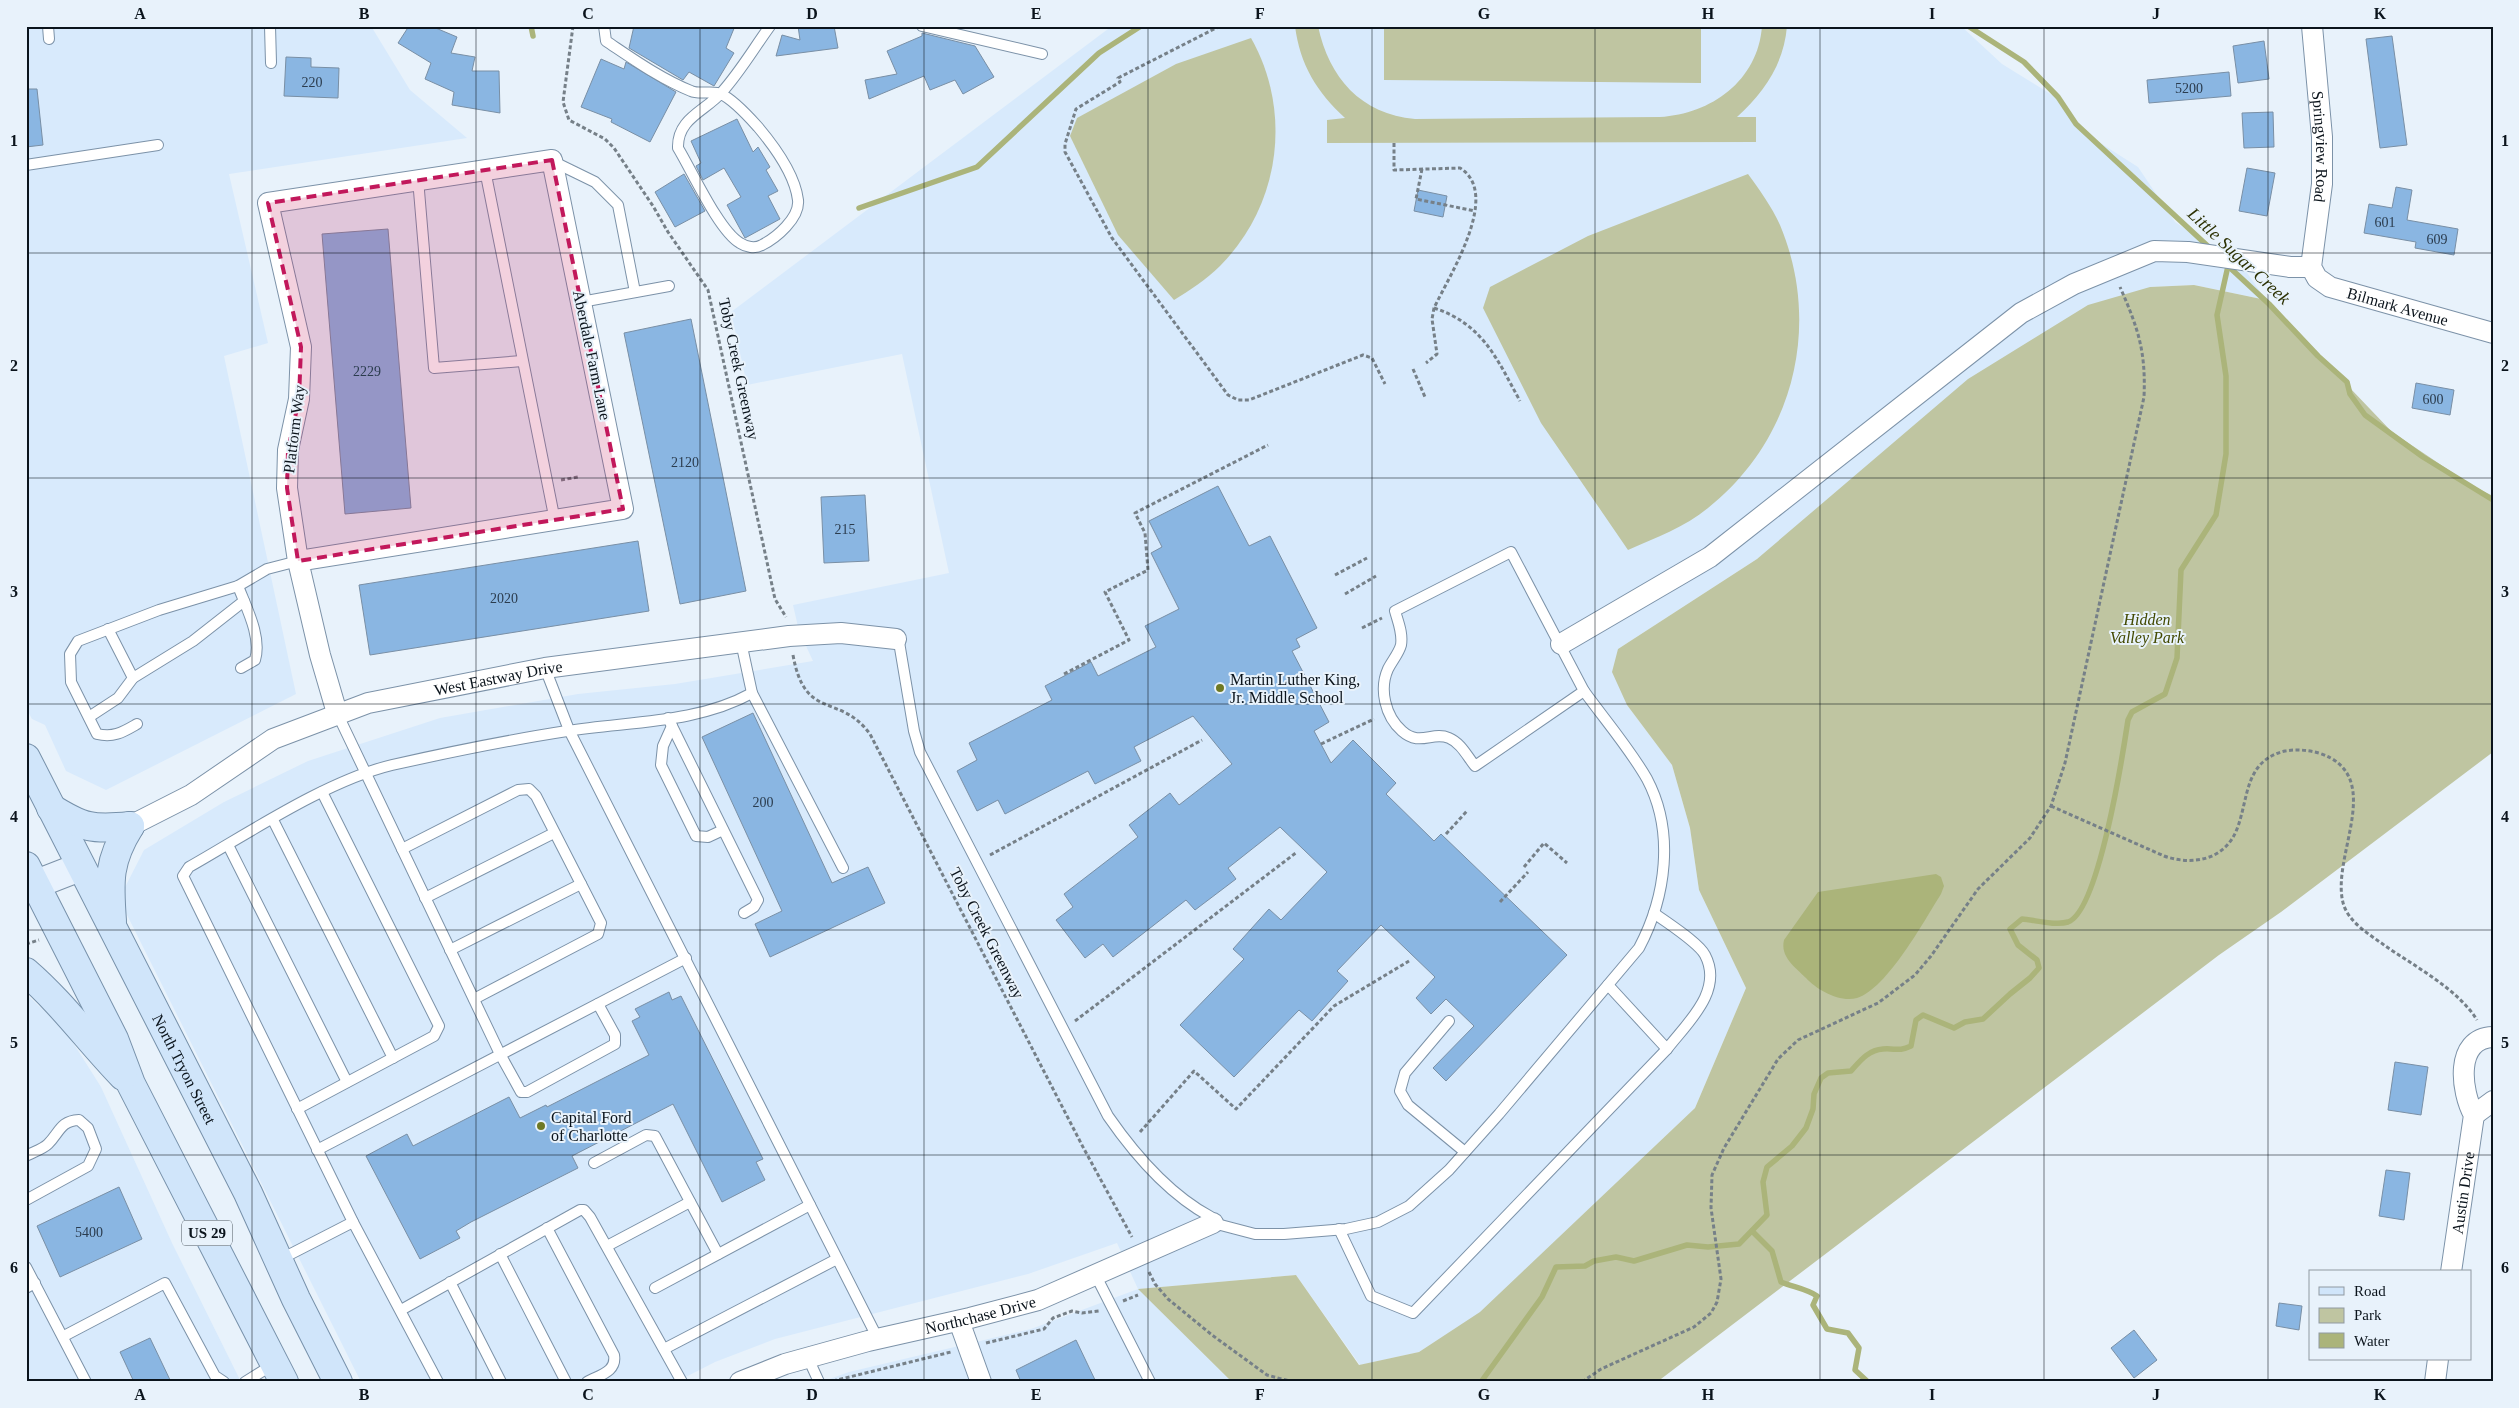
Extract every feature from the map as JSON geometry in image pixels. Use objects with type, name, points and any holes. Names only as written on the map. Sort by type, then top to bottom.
[{"type":"main road","name":"North Tryon Street","points":[[26,758],[248,1194],[278,1261],[338,1382]]},
{"type":"main road","points":[[51,808],[74,823],[87,827],[130,826]]},
{"type":"main road","points":[[113,930],[111,899],[112,863],[116,847],[130,826]]},
{"type":"main road","points":[[29,879],[80,867]]},
{"type":"main road","name":"US 29","points":[[29,879],[114,1038],[130,1084],[279,1373]]},
{"type":"main road","points":[[26,972],[46,990],[84,1035],[130,1084]]},
{"type":"street","name":"Springview Road","points":[[2311,267],[2322,184],[2322,147],[2312,26]]},
{"type":"street","points":[[418,179],[552,160]]},
{"type":"street","name":"Aberdale Farm Lane","points":[[298,561],[623,509],[552,160]]},
{"type":"street","name":"Platform Way","points":[[336,714],[298,561],[287,488],[288,450],[299,399],[301,347],[268,203],[418,179]]},
{"type":"street","points":[[1561,644],[1710,557],[2021,313],[2074,284],[2118,274],[2154,251],[2188,252],[2280,266],[2311,267]]},
{"type":"street","name":"Bilmark Avenue","points":[[2311,267],[2317,278],[2330,287],[2493,333]]},
{"type":"street","name":"West Eastway Drive","points":[[130,826],[191,796],[273,739],[368,703],[545,668],[789,636],[841,633],[896,639]]},
{"type":"street","name":"Austin Drive","points":[[2451,1270],[2474,1115],[2468,1105],[2463,1066],[2468,1050],[2488,1037]]},
{"type":"street","points":[[2474,1115],[2493,1101]]},
{"type":"street","name":"Northchase Drive","points":[[740,1382],[808,1358],[1038,1300],[1213,1222]]},
{"type":"street","points":[[959,1320],[980,1382]]},
{"type":"street","points":[[2435,1382],[2438,1360]]},
{"type":"lane","points":[[48,26],[50,39]]},
{"type":"lane","points":[[270,26],[272,63]]},
{"type":"lane","points":[[604,26],[606,41],[637,62],[693,92],[721,94],[759,128],[780,158],[796,194],[798,211],[788,223],[761,246],[741,244],[722,226],[678,148],[678,139],[698,110],[721,94],[770,26]]},
{"type":"lane","points":[[922,26],[1042,54]]},
{"type":"lane","points":[[26,165],[158,145]]},
{"type":"lane","points":[[552,160],[595,182],[618,205],[635,292]]},
{"type":"lane","points":[[485,170],[555,521]]},
{"type":"lane","points":[[418,179],[434,368],[522,361]]},
{"type":"lane","points":[[581,302],[669,286]]},
{"type":"lane","points":[[896,639],[899,642],[914,731],[920,752],[1108,1116],[1137,1155],[1181,1199],[1211,1217],[1213,1222],[1255,1234],[1339,1229],[1378,1222],[1410,1206],[1465,1152],[1639,948],[1651,925],[1654,914],[1665,858],[1663,828],[1657,802],[1646,778],[1584,691],[1511,552],[1394,611],[1401,630],[1401,645],[1387,671],[1384,685],[1384,702],[1400,730],[1409,737],[1421,740],[1433,737],[1448,738],[1460,745],[1475,766],[1584,691]]},
{"type":"lane","points":[[137,724],[120,734],[108,736],[97,734],[71,682],[70,654],[78,641],[159,610],[238,586],[267,569],[298,561]]},
{"type":"lane","points":[[238,586],[254,631],[258,652],[255,660],[241,668]]},
{"type":"lane","points":[[89,717],[118,698],[133,678],[193,641],[244,601]]},
{"type":"lane","points":[[108,629],[133,678]]},
{"type":"lane","points":[[741,642],[752,693],[844,868]]},
{"type":"lane","points":[[545,668],[569,730],[878,1339]]},
{"type":"lane","points":[[438,1382],[353,1222],[182,876],[186,870],[322,792],[366,774],[391,766],[569,730],[670,722],[714,710],[752,693]]},
{"type":"lane","points":[[336,714],[519,1090],[527,1092],[615,1044],[615,1035],[598,1004]]},
{"type":"lane","points":[[670,722],[758,900],[754,907],[744,913]]},
{"type":"lane","points":[[670,722],[660,755],[663,773],[696,836],[708,837],[723,830]]},
{"type":"lane","points":[[402,849],[524,789],[534,794],[600,923],[599,932],[474,998]]},
{"type":"lane","points":[[297,1109],[434,1036],[438,1030],[438,1023],[322,792]]},
{"type":"lane","points":[[273,820],[393,1058]]},
{"type":"lane","points":[[425,898],[554,833]]},
{"type":"lane","points":[[228,845],[347,1082]]},
{"type":"lane","points":[[450,950],[581,884]]},
{"type":"lane","points":[[1339,1229],[1371,1296],[1413,1313],[1667,1049],[1707,998],[1711,978],[1705,954],[1654,914]]},
{"type":"lane","points":[[317,1150],[686,958]]},
{"type":"lane","points":[[1608,985],[1667,1049]]},
{"type":"lane","points":[[1449,1021],[1405,1073],[1400,1091],[1408,1105],[1465,1152]]},
{"type":"lane","points":[[26,1156],[48,1144],[59,1127],[69,1121],[79,1120],[88,1128],[96,1149],[88,1166],[26,1200]]},
{"type":"lane","points":[[594,1163],[646,1135],[653,1135],[718,1254]]},
{"type":"lane","points":[[607,1246],[690,1202]]},
{"type":"lane","points":[[655,1288],[810,1204]]},
{"type":"lane","points":[[400,1310],[547,1228],[584,1210],[607,1246],[682,1382]]},
{"type":"lane","points":[[278,1261],[353,1222]]},
{"type":"lane","points":[[547,1228],[614,1355],[615,1362],[612,1368],[587,1382]]},
{"type":"lane","points":[[500,1254],[566,1382]]},
{"type":"lane","points":[[664,1349],[837,1258]]},
{"type":"lane","points":[[26,1266],[31,1285],[64,1336],[86,1382]]},
{"type":"lane","points":[[1095,1274],[1150,1382]]},
{"type":"lane","points":[[450,1282],[501,1382]]},
{"type":"lane","points":[[64,1336],[165,1283],[215,1376],[224,1382]]},
{"type":"lane","points":[[808,1358],[819,1382]]},
{"type":"lane","points":[[244,1382],[279,1373]]},
{"type":"path","name":"Toby Creek Greenway","points":[[573,26],[563,108],[569,120],[614,148],[708,290],[775,599],[786,617]]},
{"type":"path","points":[[1220,26],[1118,78],[1120,82],[1078,108],[1065,144],[1065,152],[1112,238],[1228,395],[1238,400],[1249,400],[1366,355],[1374,362],[1384,384]]},
{"type":"path","points":[[1394,143],[1394,170],[1453,168],[1467,172],[1474,180],[1477,194],[1471,229],[1434,308],[1432,319],[1437,354],[1426,363]]},
{"type":"path","points":[[1422,169],[1416,199],[1475,212]]},
{"type":"path","points":[[1582,1382],[1601,1369],[1640,1353],[1702,1322],[1717,1302],[1721,1279],[1711,1208],[1711,1184],[1717,1163],[1783,1054],[1810,1034],[1878,1004],[1915,975],[1931,956],[1967,902],[2030,838],[2051,806],[2065,763],[2144,396],[2144,358],[2140,338],[2118,274]]},
{"type":"path","points":[[1434,308],[1462,320],[1479,334],[1490,346],[1520,401]]},
{"type":"path","points":[[1413,369],[1425,397]]},
{"type":"path","points":[[1064,674],[1129,640],[1105,592],[1148,570],[1144,534],[1135,513],[1268,444]]},
{"type":"path","points":[[1335,575],[1367,558]]},
{"type":"path","points":[[1345,594],[1376,576]]},
{"type":"path","points":[[1362,628],[1394,611]]},
{"type":"path","name":"Toby Creek Greenway","points":[[794,660],[800,682],[812,697],[826,706],[851,714],[862,722],[870,734],[1134,1242]]},
{"type":"path","points":[[1321,744],[1374,719]]},
{"type":"path","points":[[989,855],[1202,740]]},
{"type":"path","points":[[2051,806],[2175,860],[2198,861],[2220,852],[2228,844],[2236,831],[2253,773],[2264,762],[2278,753],[2291,750],[2308,750],[2332,760],[2342,768],[2354,791],[2351,823],[2342,868],[2342,895],[2345,907],[2360,928],[2464,1004],[2477,1019],[2488,1037]]},
{"type":"path","points":[[1446,834],[1467,810]]},
{"type":"path","points":[[1524,867],[1544,843],[1567,863]]},
{"type":"path","points":[[1074,1021],[1297,852]]},
{"type":"path","points":[[1500,902],[1528,872]]},
{"type":"path","points":[[1140,1132],[1194,1071],[1236,1109],[1334,1006],[1409,961]]},
{"type":"path","points":[[1150,1274],[1155,1284],[1168,1299],[1212,1335],[1267,1376],[1293,1382]]},
{"type":"path","points":[[978,1345],[1044,1329],[1053,1318],[1072,1311],[1089,1313],[1138,1295]]},
{"type":"path","points":[[830,1382],[874,1369],[956,1350]]},
{"type":"highlighted area","points":[[552,160],[623,509],[298,561],[287,488],[288,450],[299,399],[301,347],[268,203]]},
{"type":"shaded area","points":[[26,26],[371,26],[410,90],[467,138],[229,174],[268,343],[224,356],[296,694],[106,790],[66,771],[45,725],[32,719],[26,708]]},
{"type":"shaded area","name":"Martin Luther King, Jr. Middle School","points":[[1112,26],[1961,26],[2002,64],[2057,98],[2083,132],[2138,167],[2175,222],[2243,267],[2266,300],[2194,285],[2150,287],[1757,559],[1618,649],[1627,705],[1672,765],[1690,828],[1699,890],[1746,988],[1695,1108],[1480,1313],[1419,1352],[1360,1365],[1296,1275],[1139,1289],[1232,1382],[821,1382],[849,1372],[1031,1329],[1138,1289],[1117,1243],[1028,1274],[775,1339],[715,1362],[676,1382],[361,1382],[119,899],[144,850],[224,802],[308,761],[440,718],[578,694],[675,684],[813,661],[799,631],[793,605],[949,573],[902,354],[747,385],[731,312]]},
{"type":"shaded area","points":[[26,994],[65,1030],[101,1087],[172,1243],[241,1382],[26,1382]]},
{"type":"green space","points":[[1295,26],[1318,26],[1330,62],[1339,77],[1363,101],[1379,110],[1396,116],[1415,119],[1660,117],[1679,114],[1697,109],[1729,91],[1752,63],[1759,46],[1762,26],[1787,26],[1782,53],[1771,76],[1756,98],[1737,117],[1756,117],[1756,142],[1327,143],[1327,120],[1345,118],[1326,98],[1311,77],[1301,53]]},
{"type":"green space","points":[[1384,26],[1701,26],[1701,83],[1384,80]]},
{"type":"green space","points":[[1251,38],[1264,67],[1272,96],[1275,127],[1274,157],[1267,187],[1256,215],[1240,242],[1215,271],[1174,300],[1118,235],[1070,136],[1077,118],[1176,64]]},
{"type":"green space","points":[[1748,174],[1777,218],[1792,263],[1799,302],[1798,341],[1792,378],[1780,415],[1761,449],[1738,480],[1708,508],[1690,521],[1628,550],[1541,423],[1483,308],[1490,287],[1588,236]]},
{"type":"green space","name":"Hidden Valley Park","points":[[2194,285],[2266,300],[2392,432],[2471,485],[2493,496],[2493,752],[2281,912],[2219,955],[1657,1382],[1232,1382],[1138,1289],[1296,1275],[1359,1365],[1419,1352],[1480,1312],[1695,1108],[1746,988],[1699,890],[1690,828],[1672,765],[1627,705],[1612,672],[1618,649],[1757,559],[1968,379],[2088,305],[2150,287]]},
{"type":"water","points":[[1936,874],[1941,877],[1944,886],[1941,894],[1904,953],[1880,982],[1869,992],[1857,998],[1843,999],[1836,997],[1822,991],[1811,983],[1786,957],[1783,946],[1784,940],[1818,892]]},
{"type":"building","points":[[409,26],[431,26],[457,37],[451,53],[475,57],[472,71],[499,71],[500,113],[452,105],[454,92],[425,79],[431,63],[398,43]]},
{"type":"building","points":[[634,26],[735,26],[726,48],[734,53],[714,86],[689,72],[683,80],[629,48]]},
{"type":"building","points":[[798,26],[834,26],[838,48],[776,56],[782,35],[800,40]]},
{"type":"building","points":[[922,33],[975,46],[994,77],[963,94],[955,80],[930,90],[924,76],[869,99],[865,80],[897,74],[887,51],[922,36]]},
{"type":"building","points":[[2392,36],[2407,145],[2380,148],[2366,39]]},
{"type":"building","points":[[2264,41],[2269,79],[2238,83],[2233,46]]},
{"type":"building","points":[[286,57],[311,58],[311,67],[339,68],[338,98],[284,96]]},
{"type":"building","points":[[601,59],[624,69],[626,62],[676,92],[650,142],[611,122],[612,119],[581,107]]},
{"type":"building","points":[[2229,72],[2231,96],[2149,103],[2147,80]]},
{"type":"building","points":[[26,89],[37,89],[43,145],[26,147]]},
{"type":"building","points":[[2273,112],[2274,147],[2244,148],[2242,113]]},
{"type":"building","points":[[737,119],[753,152],[758,147],[770,167],[766,170],[778,191],[768,196],[780,219],[745,238],[727,205],[741,197],[724,168],[703,180],[696,166],[701,163],[691,141]]},
{"type":"building","points":[[2247,168],[2275,173],[2267,216],[2239,211]]},
{"type":"building","points":[[684,174],[705,211],[675,227],[655,192]]},
{"type":"building","points":[[2396,187],[2412,190],[2407,220],[2458,229],[2454,255],[2415,248],[2416,242],[2364,233],[2369,204],[2392,208]]},
{"type":"building","points":[[1418,190],[1447,196],[1443,217],[1414,211]]},
{"type":"building","points":[[388,229],[411,508],[345,514],[322,234]]},
{"type":"building","points":[[691,319],[746,591],[680,604],[624,333]]},
{"type":"building","points":[[2416,383],[2454,390],[2450,415],[2412,408]]},
{"type":"building","points":[[1218,486],[1249,546],[1270,536],[1317,628],[1296,639],[1300,647],[1292,651],[1329,722],[1314,731],[1331,763],[1353,740],[1396,783],[1386,794],[1434,841],[1441,834],[1567,955],[1446,1081],[1433,1068],[1474,1026],[1446,999],[1431,1014],[1416,998],[1435,977],[1381,925],[1337,971],[1348,981],[1312,1021],[1299,1010],[1234,1077],[1180,1025],[1244,959],[1233,949],[1269,909],[1281,920],[1327,872],[1280,827],[1228,868],[1236,879],[1195,910],[1186,900],[1113,957],[1103,944],[1085,958],[1056,920],[1073,907],[1064,894],[1138,837],[1129,825],[1170,793],[1179,805],[1232,764],[1193,716],[1134,747],[1141,761],[1095,784],[1088,771],[1005,814],[998,800],[977,811],[957,771],[977,760],[969,743],[1052,700],[1045,686],[1091,662],[1098,676],[1156,647],[1145,626],[1179,609],[1151,553],[1162,547],[1149,521]]},
{"type":"building","points":[[865,495],[869,561],[824,563],[821,497]]},
{"type":"building","points":[[638,541],[649,611],[370,655],[359,585]]},
{"type":"building","points":[[753,713],[832,883],[868,867],[885,903],[770,957],[755,924],[782,911],[702,737]]},
{"type":"building","name":"Capital Ford of Charlotte","points":[[669,992],[672,1000],[681,996],[763,1159],[756,1162],[765,1180],[722,1202],[673,1104],[572,1156],[578,1168],[471,1222],[456,1231],[460,1238],[420,1259],[366,1156],[407,1134],[413,1146],[509,1097],[520,1118],[546,1105],[547,1107],[649,1055],[632,1021],[640,1017],[635,1009]]},
{"type":"building","points":[[2395,1062],[2428,1067],[2421,1115],[2388,1110]]},
{"type":"building","points":[[2386,1170],[2410,1173],[2404,1220],[2379,1216]]},
{"type":"building","points":[[119,1187],[142,1239],[60,1277],[37,1226]]},
{"type":"building","points":[[2279,1303],[2302,1306],[2299,1330],[2276,1326]]},
{"type":"building","points":[[2134,1330],[2157,1360],[2134,1378],[2111,1348]]},
{"type":"building","points":[[150,1338],[171,1382],[134,1382],[120,1352]]},
{"type":"building","points":[[1076,1340],[1096,1382],[1021,1382],[1016,1370]]},
{"type":"waterway","points":[[531,26],[533,36]]},
{"type":"waterway","points":[[859,208],[977,167],[1099,53],[1141,26]]},
{"type":"waterway","name":"Little Sugar Creek","points":[[1968,26],[2024,62],[2058,97],[2076,124],[2212,250]]},
{"type":"waterway","name":"Little Sugar Creek","points":[[2227,265],[2269,304],[2318,356],[2347,382],[2350,394],[2365,415],[2423,457],[2493,500]]},
{"type":"waterway","points":[[1481,1382],[1542,1297],[1556,1267],[1585,1266],[1594,1261],[1616,1257],[1634,1261],[1687,1245],[1708,1247],[1739,1244],[1767,1215],[1763,1182],[1767,1167],[1792,1146],[1806,1128],[1813,1109],[1814,1094],[1821,1078],[1828,1073],[1851,1071],[1873,1051],[1900,1049],[1911,1046],[1916,1020],[1923,1015],[1954,1028],[1965,1022],[1983,1019],[2039,968],[2037,960],[2018,945],[2010,929],[2022,919],[2051,923],[2068,922],[2079,912],[2090,890],[2108,829],[2128,720],[2132,712],[2165,694],[2177,658],[2181,570],[2216,515],[2226,454],[2226,376],[2217,315],[2228,266]]},
{"type":"waterway","points":[[1752,1231],[1772,1251],[1781,1282],[1817,1296],[1813,1305],[1827,1329],[1848,1333],[1859,1348],[1855,1370],[1868,1382]]},
{"type":"place","name":"Martin Luther King, Jr. Middle School","points":[[1220,688]]},
{"type":"place","name":"Capital Ford of Charlotte","points":[[541,1126]]}]
